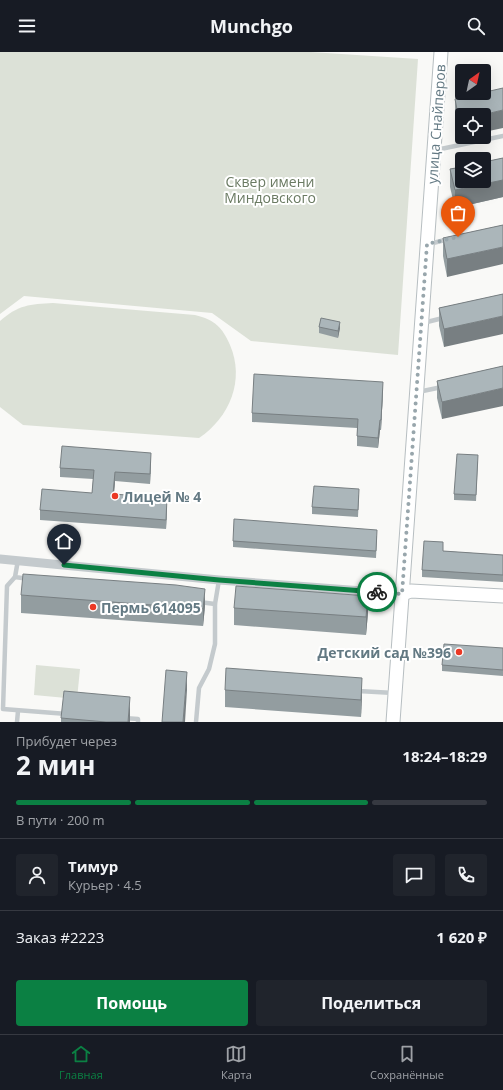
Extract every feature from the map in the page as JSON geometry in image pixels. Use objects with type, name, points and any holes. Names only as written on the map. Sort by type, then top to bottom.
[{"type":"street","name":"улица Снайперов","points":[[393,722],[442,52]]},
{"type":"street","points":[[0,559],[219,580],[402,594],[416,591],[503,596]]},
{"type":"lane","points":[[434,151],[503,136]]},
{"type":"lane","points":[[427,244],[458,237]]},
{"type":"lane","points":[[422,323],[451,317]]},
{"type":"lane","points":[[416,392],[445,386]]},
{"type":"lane","points":[[18,560],[15,577],[8,586],[3,709],[74,715]]},
{"type":"lane","points":[[15,577],[38,580]]},
{"type":"lane","points":[[196,722],[199,688],[209,669],[214,644],[215,604],[219,580]]},
{"type":"lane","points":[[192,601],[215,604]]},
{"type":"lane","points":[[352,690],[395,693]]},
{"type":"lane","points":[[17,722],[18,711]]},
{"type":"lane","points":[[122,718],[138,719],[138,722]]},
{"type":"green space","name":"Сквер имени Миндовского","points":[[0,52],[311,52],[418,59],[398,355],[251,341],[212,313],[24,296],[0,314]]},
{"type":"green space","points":[[53,303],[195,315],[213,322],[224,333],[230,345],[236,371],[232,397],[219,420],[199,438],[23,425],[0,407],[0,321],[25,306]]},
{"type":"green space","points":[[36,665],[80,669],[77,699],[34,695]]},
{"type":"building","points":[[503,88],[503,110],[491,113],[491,108],[457,108],[455,100],[491,100],[491,91]]},
{"type":"building","points":[[503,158],[503,180],[491,182],[491,161]]},
{"type":"building","points":[[455,168],[455,188],[465,188],[455,190],[450,169]]},
{"type":"building","points":[[503,225],[503,247],[447,259],[443,238]]},
{"type":"building","points":[[503,294],[503,316],[444,329],[439,308]]},
{"type":"building","points":[[321,318],[340,322],[338,331],[319,327]]},
{"type":"building","points":[[503,366],[503,388],[442,402],[437,381]]},
{"type":"building","points":[[254,374],[383,382],[381,420],[378,438],[357,436],[358,419],[252,413]]},
{"type":"building","points":[[62,446],[151,453],[150,474],[115,472],[113,494],[167,498],[166,520],[40,510],[42,489],[92,493],[94,470],[60,468]]},
{"type":"building","points":[[457,454],[478,455],[476,495],[454,494]]},
{"type":"building","points":[[314,486],[359,489],[358,510],[312,507]]},
{"type":"building","points":[[234,519],[377,530],[376,551],[233,541]]},
{"type":"building","points":[[424,541],[443,542],[443,551],[503,555],[503,575],[422,570]]},
{"type":"building","points":[[23,574],[176,585],[205,589],[203,609],[21,595]]},
{"type":"building","points":[[236,586],[368,596],[366,617],[234,608]]},
{"type":"building","points":[[444,644],[503,648],[503,670],[442,665]]},
{"type":"building","points":[[226,668],[362,678],[361,700],[225,690]]},
{"type":"building","points":[[166,670],[187,672],[183,722],[162,722]]},
{"type":"building","points":[[64,691],[130,697],[128,722],[106,722],[61,718]]},
{"type":"way so far","points":[[377,592],[402,594],[427,244],[458,237]]},
{"type":"place","name":"Лицей № 4","points":[[115,496]]},
{"type":"place","name":"Пермь 614095","points":[[93,607]]},
{"type":"place","name":"Детский сад №396","points":[[459,652]]},
{"type":"route","points":[[64,565],[219,580],[377,592]]}]
